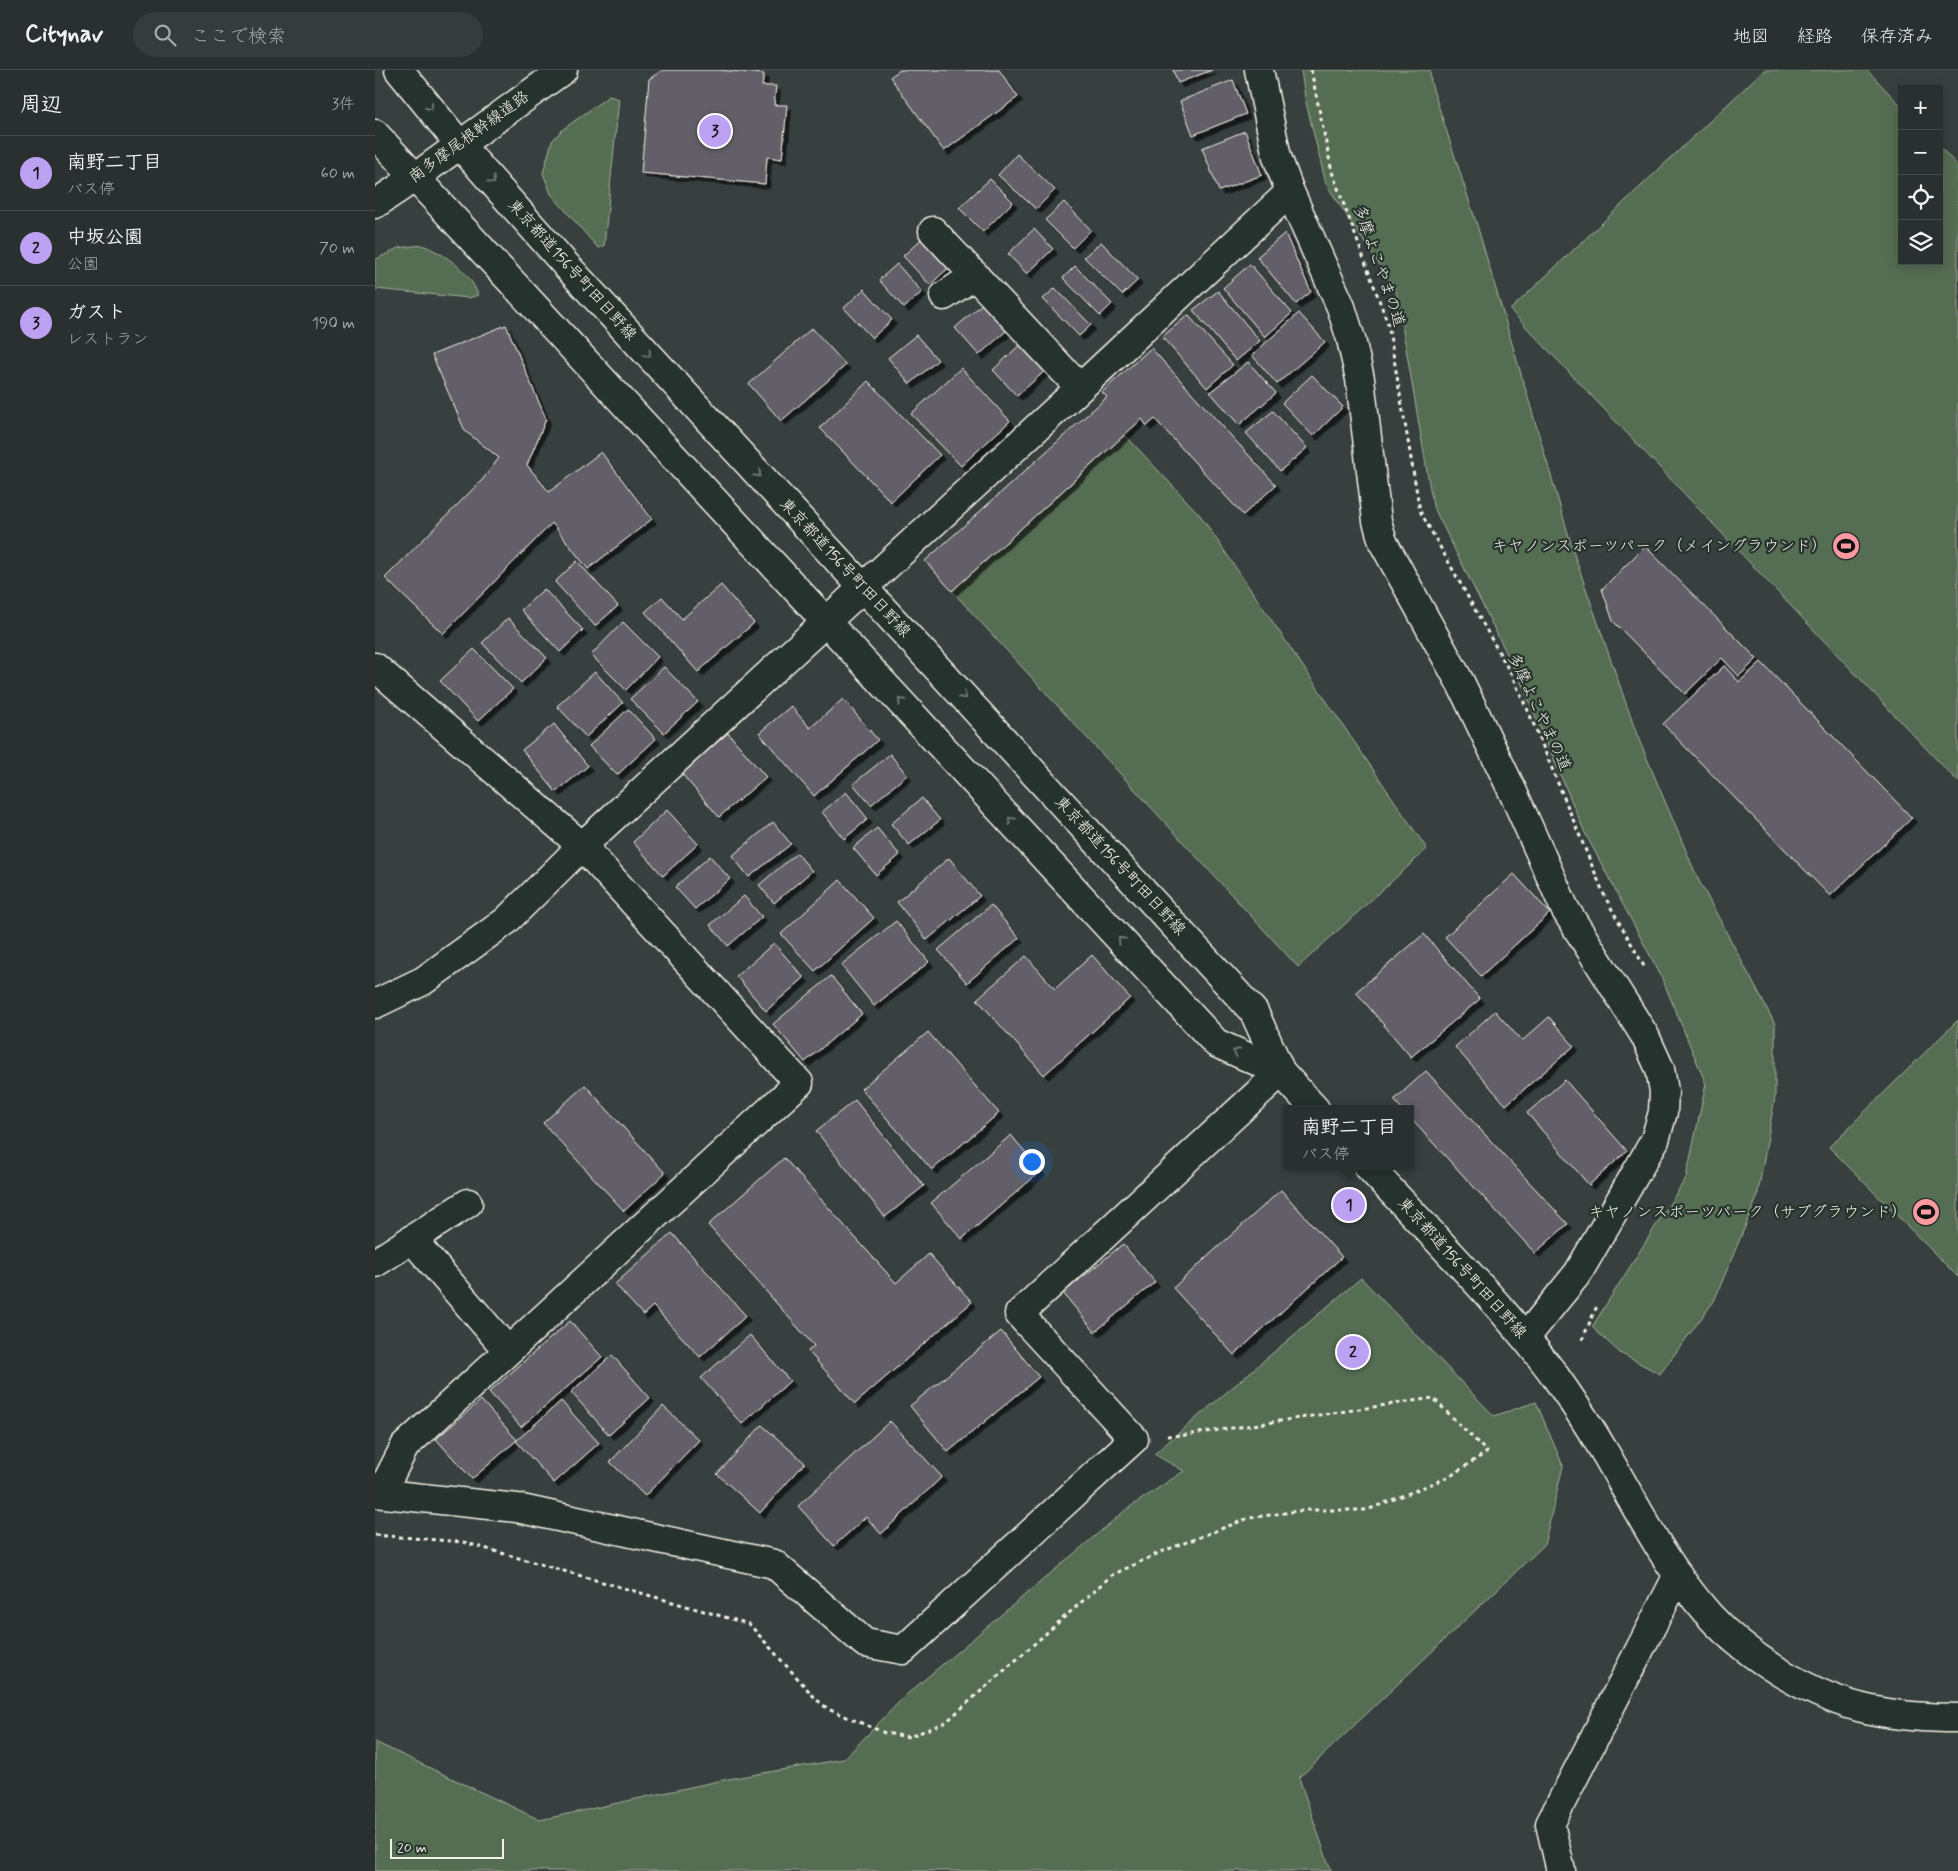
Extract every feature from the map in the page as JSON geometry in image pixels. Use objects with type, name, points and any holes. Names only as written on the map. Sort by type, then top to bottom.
[{"type":"street","name":"東京都道156号町田日野線","points":[[399,70],[460,145],[565,264],[1254,1012],[1281,1072],[1311,1105]]},
{"type":"street","name":"南多摩尾根幹線道路","points":[[375,204],[415,178],[563,70]]},
{"type":"street","points":[[1259,70],[1277,156],[1290,192],[1341,307],[1351,339],[1360,379],[1377,521],[1383,542],[1465,693],[1512,790],[1565,909],[1645,1036],[1660,1069],[1664,1091],[1663,1112],[1655,1140],[1578,1273],[1526,1337]]},
{"type":"street","name":"東京都道156号町田日野線","points":[[375,134],[827,620],[1216,1043],[1281,1072]]},
{"type":"street","points":[[375,1004],[423,982],[506,921],[582,846],[1290,192]]},
{"type":"street","points":[[933,231],[1080,388]]},
{"type":"street","points":[[944,296],[975,275]]},
{"type":"street","points":[[375,667],[582,846],[799,1083],[405,1446],[378,1493],[517,1508],[774,1564],[865,1643],[903,1650],[1134,1439],[1019,1314],[1281,1072]]},
{"type":"street","name":"東京都道156号町田日野線","points":[[1372,1170],[1526,1337],[1553,1373],[1593,1433],[1678,1575],[1716,1621],[1741,1644],[1791,1678],[1825,1695],[1871,1710],[1939,1718],[1958,1718]]},
{"type":"street","points":[[375,1263],[468,1204]]},
{"type":"street","points":[[412,1239],[508,1351]]},
{"type":"street","points":[[1561,1871],[1549,1824],[1678,1575]]},
{"type":"path","name":"多摩よこやまの道","points":[[1311,70],[1332,172],[1388,324],[1420,511],[1511,674],[1605,896],[1649,975]]},
{"type":"path","points":[[1582,1340],[1600,1299]]},
{"type":"path","points":[[1134,1439],[1186,1435],[1433,1398],[1487,1452]]},
{"type":"green space","points":[[1301,70],[1430,70],[1431,83],[1477,225],[1575,557],[1637,735],[1697,877],[1775,1024],[1775,1097],[1757,1198],[1714,1301],[1660,1374],[1620,1353],[1592,1327],[1686,1178],[1706,1084],[1662,978],[1585,833],[1521,682],[1433,506],[1396,290],[1326,184],[1305,98]]},
{"type":"green space","name":"キヤノンスポーツパーク（メイングラウンド）","points":[[1764,70],[1867,70],[1898,103],[1898,265],[1943,265],[1943,150],[1958,166],[1958,782],[1510,310]]},
{"type":"green space","points":[[609,96],[619,99],[604,246],[598,248],[551,194],[543,173],[552,141],[562,130]]},
{"type":"green space","points":[[422,245],[456,264],[469,278],[478,295],[469,298],[375,289],[375,260],[398,248]]},
{"type":"green space","points":[[1125,435],[1200,515],[1427,849],[1298,967],[952,591]]},
{"type":"green space","name":"キヤノンスポーツパーク（サブグラウンド）","points":[[1958,1020],[1958,1277],[1829,1147]]},
{"type":"green space","points":[[1361,1278],[1494,1416],[1536,1402],[1563,1466],[1544,1545],[1299,1778],[1331,1871],[375,1871],[375,1742],[540,1820],[723,1780],[844,1759],[905,1696],[1127,1509],[1184,1471],[1154,1454]]},
{"type":"building","points":[[663,70],[718,70],[764,74],[762,86],[776,86],[774,105],[787,105],[782,159],[767,157],[765,184],[641,173],[649,79]]},
{"type":"building","points":[[900,70],[999,70],[1018,97],[944,151],[890,77]]},
{"type":"building","points":[[1173,70],[1212,70],[1178,83]]},
{"type":"building","points":[[1233,80],[1246,114],[1193,135],[1180,101]]},
{"type":"building","points":[[1245,131],[1262,175],[1219,191],[1202,148]]},
{"type":"building","points":[[1017,154],[1055,190],[1036,209],[998,175]]},
{"type":"building","points":[[990,179],[1013,202],[983,232],[959,208]]},
{"type":"building","points":[[1064,202],[1091,230],[1073,248],[1045,220]]},
{"type":"building","points":[[1034,229],[1053,249],[1027,274],[1008,254]]},
{"type":"building","points":[[930,231],[957,260],[930,285],[903,256]]},
{"type":"building","points":[[1285,233],[1311,292],[1296,304],[1257,257]]},
{"type":"building","points":[[1101,242],[1138,280],[1122,295],[1084,257]]},
{"type":"building","points":[[897,264],[922,292],[904,308],[879,280]]},
{"type":"building","points":[[1250,264],[1292,313],[1265,337],[1223,288]]},
{"type":"building","points":[[1075,266],[1112,304],[1100,316],[1063,278]]},
{"type":"building","points":[[1055,288],[1091,325],[1079,336],[1043,299]]},
{"type":"building","points":[[864,289],[892,320],[872,338],[844,308]]},
{"type":"building","points":[[1218,291],[1260,341],[1236,361],[1193,310]]},
{"type":"building","points":[[989,298],[1013,325],[979,355],[955,328]]},
{"type":"building","points":[[1299,313],[1325,342],[1277,384],[1252,355]]},
{"type":"building","points":[[1188,315],[1233,365],[1207,388],[1162,337]]},
{"type":"building","points":[[506,325],[546,419],[527,465],[549,492],[601,452],[652,519],[588,569],[552,523],[443,634],[385,578],[483,479],[499,458],[465,431],[432,355]]},
{"type":"building","points":[[812,328],[846,365],[781,421],[749,384]]},
{"type":"building","points":[[916,335],[938,360],[910,384],[888,358]]},
{"type":"building","points":[[1024,341],[1049,367],[1017,396],[993,370]]},
{"type":"building","points":[[1151,348],[1276,485],[1243,515],[1155,419],[1147,426],[1142,419],[952,591],[925,561],[1107,397],[1102,392]]},
{"type":"building","points":[[1248,362],[1276,393],[1239,425],[1210,392]]},
{"type":"building","points":[[961,368],[1010,421],[961,466],[911,414]]},
{"type":"building","points":[[1312,375],[1343,407],[1313,436],[1282,403]]},
{"type":"building","points":[[868,381],[940,455],[891,502],[820,428]]},
{"type":"building","points":[[1273,411],[1307,448],[1280,471],[1246,433]]},
{"type":"building","points":[[1645,546],[1757,659],[1739,676],[1722,658],[1685,694],[1613,621],[1602,589]]},
{"type":"building","points":[[577,561],[618,606],[595,626],[555,582]]},
{"type":"building","points":[[721,585],[754,623],[698,672],[645,612],[662,597],[682,619]]},
{"type":"building","points":[[544,589],[583,630],[560,652],[521,610]]},
{"type":"building","points":[[508,618],[547,658],[521,683],[482,643]]},
{"type":"building","points":[[623,622],[658,657],[626,690],[591,655]]},
{"type":"building","points":[[474,649],[513,689],[478,721],[440,681]]},
{"type":"building","points":[[1761,662],[1912,818],[1830,896],[1663,724],[1724,666],[1739,682]]},
{"type":"building","points":[[664,667],[698,702],[664,733],[630,699]]},
{"type":"building","points":[[595,672],[623,703],[586,737],[557,706]]},
{"type":"building","points":[[843,699],[878,740],[814,796],[759,733],[791,706],[810,728]]},
{"type":"building","points":[[628,709],[656,739],[617,775],[589,746]]},
{"type":"building","points":[[554,724],[588,766],[556,792],[522,750]]},
{"type":"building","points":[[728,733],[766,777],[719,817],[681,773]]},
{"type":"building","points":[[890,754],[907,775],[871,805],[853,784]]},
{"type":"building","points":[[846,792],[868,819],[844,839],[822,812]]},
{"type":"building","points":[[922,798],[940,820],[909,845],[891,824]]},
{"type":"building","points":[[667,810],[698,844],[663,876],[633,842]]},
{"type":"building","points":[[773,822],[791,844],[749,877],[732,856]]},
{"type":"building","points":[[877,828],[900,855],[876,875],[853,848]]},
{"type":"building","points":[[797,853],[812,871],[774,903],[759,885]]},
{"type":"building","points":[[710,856],[730,879],[695,909],[675,887]]},
{"type":"building","points":[[949,858],[980,896],[927,940],[897,902]]},
{"type":"building","points":[[1514,874],[1550,913],[1481,976],[1445,937]]},
{"type":"building","points":[[840,880],[874,918],[815,971],[781,934]]},
{"type":"building","points":[[744,896],[762,917],[728,946],[710,925]]},
{"type":"building","points":[[991,905],[1019,938],[967,983],[938,950]]},
{"type":"building","points":[[896,921],[929,962],[874,1006],[841,965]]},
{"type":"building","points":[[1424,934],[1480,999],[1411,1057],[1356,992]]},
{"type":"building","points":[[774,943],[804,978],[766,1011],[736,976]]},
{"type":"building","points":[[1092,955],[1130,998],[1044,1075],[977,999],[1026,956],[1055,989]]},
{"type":"building","points":[[831,976],[862,1014],[805,1062],[773,1024]]},
{"type":"building","points":[[1495,1011],[1522,1041],[1549,1017],[1574,1046],[1506,1105],[1455,1047]]},
{"type":"building","points":[[928,1032],[999,1113],[932,1170],[861,1089]]},
{"type":"building","points":[[1426,1071],[1568,1224],[1535,1253],[1414,1122],[1414,1105],[1398,1105],[1394,1100]]},
{"type":"building","points":[[1565,1080],[1627,1151],[1589,1185],[1527,1113]]},
{"type":"building","points":[[585,1085],[665,1173],[624,1211],[543,1123]]},
{"type":"building","points":[[855,1100],[924,1186],[885,1217],[816,1131]]},
{"type":"building","points":[[1011,1135],[1041,1171],[962,1239],[931,1203]]},
{"type":"building","points":[[784,1158],[896,1283],[929,1254],[972,1302],[855,1404],[808,1351],[814,1346],[708,1225]]},
{"type":"building","points":[[1281,1190],[1342,1257],[1234,1355],[1173,1288]]},
{"type":"building","points":[[672,1233],[746,1316],[700,1357],[653,1306],[643,1315],[615,1284]]},
{"type":"building","points":[[1123,1244],[1155,1282],[1095,1332],[1063,1293]]},
{"type":"building","points":[[570,1321],[602,1357],[521,1427],[489,1392]]},
{"type":"building","points":[[1001,1331],[1039,1377],[948,1452],[910,1406]]},
{"type":"building","points":[[750,1335],[790,1381],[742,1424],[701,1378]]},
{"type":"building","points":[[612,1355],[650,1398],[609,1435],[571,1392]]},
{"type":"building","points":[[481,1400],[517,1440],[472,1479],[436,1439]]},
{"type":"building","points":[[561,1401],[599,1443],[554,1483],[516,1441]]},
{"type":"building","points":[[663,1406],[699,1440],[645,1496],[610,1462]]},
{"type":"building","points":[[890,1421],[942,1477],[881,1534],[866,1517],[834,1546],[798,1506]]},
{"type":"building","points":[[762,1425],[805,1463],[760,1513],[717,1474]]},
{"type":"place","name":"ガスト","points":[[715,131]]},
{"type":"place","name":"キヤノンスポーツパーク（メイングラウンド）","points":[[1846,546]]},
{"type":"place","name":"南野二丁目","points":[[1349,1205]]},
{"type":"place","name":"キヤノンスポーツパーク（サブグラウンド）","points":[[1926,1212]]},
{"type":"place","name":"中坂公園","points":[[1353,1352]]}]
